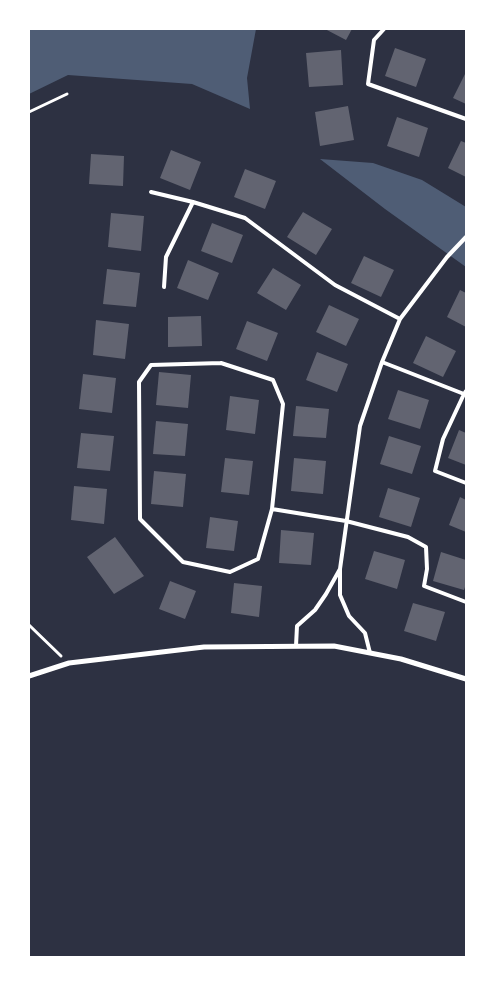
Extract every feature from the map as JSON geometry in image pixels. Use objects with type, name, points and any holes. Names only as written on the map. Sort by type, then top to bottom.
[{"type":"street","points":[[29,676],[68,663],[204,647],[334,646],[402,659],[466,679]]},
{"type":"lane","points":[[384,29],[374,40],[368,84],[466,119]]},
{"type":"lane","points":[[151,192],[193,202],[245,218],[335,285],[400,319]]},
{"type":"lane","points":[[164,287],[166,256],[193,202]]},
{"type":"lane","points":[[370,653],[364,633],[349,616],[340,595],[340,568],[360,426],[382,362],[400,319],[447,257],[466,237]]},
{"type":"lane","points":[[382,362],[465,393],[443,439],[435,471],[466,483]]},
{"type":"lane","points":[[221,363],[273,380],[283,404],[272,509],[258,559],[230,572],[183,562],[140,518],[139,382],[151,365],[221,363]]},
{"type":"lane","points":[[272,509],[346,521],[408,537],[426,548],[427,569],[424,586],[466,602]]},
{"type":"lane","points":[[296,646],[297,626],[315,610],[340,568]]},
{"type":"path","points":[[29,112],[67,94]]},
{"type":"path","points":[[29,625],[68,663]]},
{"type":"water","points":[[29,29],[256,29],[247,78],[250,109],[192,84],[68,75],[29,94]]},
{"type":"water","points":[[320,159],[373,163],[422,180],[466,207],[466,267],[385,209]]},
{"type":"building","points":[[325,29],[352,29],[346,40]]},
{"type":"building","points":[[395,48],[426,59],[416,87],[385,76]]},
{"type":"building","points":[[341,50],[343,85],[309,87],[306,53]]},
{"type":"building","points":[[466,72],[466,104],[453,98]]},
{"type":"building","points":[[348,106],[354,140],[320,146],[315,112]]},
{"type":"building","points":[[397,117],[428,128],[419,157],[387,146]]},
{"type":"building","points":[[461,141],[466,143],[466,177],[448,168]]},
{"type":"building","points":[[171,150],[201,162],[190,190],[160,178]]},
{"type":"building","points":[[91,154],[124,156],[123,186],[89,184]]},
{"type":"building","points":[[245,169],[276,181],[265,209],[234,197]]},
{"type":"building","points":[[303,212],[332,229],[316,255],[287,237]]},
{"type":"building","points":[[111,213],[144,216],[141,251],[108,247]]},
{"type":"building","points":[[212,223],[243,235],[232,263],[201,251]]},
{"type":"building","points":[[364,256],[394,270],[381,297],[351,283]]},
{"type":"building","points":[[188,260],[219,273],[208,300],[177,288]]},
{"type":"building","points":[[273,268],[301,285],[286,310],[257,293]]},
{"type":"building","points":[[107,269],[140,273],[136,307],[103,304]]},
{"type":"building","points":[[460,290],[466,293],[466,327],[447,317]]},
{"type":"building","points":[[329,305],[359,319],[346,346],[316,332]]},
{"type":"building","points":[[201,316],[202,346],[168,347],[168,317]]},
{"type":"building","points":[[96,320],[129,324],[125,359],[93,355]]},
{"type":"building","points":[[247,321],[278,333],[267,361],[236,349]]},
{"type":"building","points":[[426,336],[456,351],[443,377],[413,363]]},
{"type":"building","points":[[317,352],[348,364],[337,392],[306,380]]},
{"type":"building","points":[[159,372],[191,375],[188,408],[156,405]]},
{"type":"building","points":[[83,374],[116,378],[112,413],[79,409]]},
{"type":"building","points":[[398,390],[429,400],[420,429],[388,419]]},
{"type":"building","points":[[230,396],[259,400],[255,434],[226,430]]},
{"type":"building","points":[[296,406],[329,409],[326,438],[293,436]]},
{"type":"building","points":[[156,421],[188,424],[185,456],[153,454]]},
{"type":"building","points":[[459,430],[466,433],[466,465],[448,458]]},
{"type":"building","points":[[81,433],[114,436],[110,471],[77,468]]},
{"type":"building","points":[[389,436],[421,446],[412,474],[380,464]]},
{"type":"building","points":[[225,458],[253,461],[249,495],[221,492]]},
{"type":"building","points":[[294,458],[326,461],[323,494],[291,491]]},
{"type":"building","points":[[154,471],[186,474],[183,507],[151,504]]},
{"type":"building","points":[[74,486],[107,489],[104,524],[71,520]]},
{"type":"building","points":[[388,488],[420,498],[411,527],[379,517]]},
{"type":"building","points":[[460,497],[466,500],[466,532],[449,525]]},
{"type":"building","points":[[210,517],[238,521],[234,551],[206,548]]},
{"type":"building","points":[[281,530],[314,533],[311,565],[279,563]]},
{"type":"building","points":[[115,537],[144,576],[114,594],[87,557]]},
{"type":"building","points":[[374,551],[405,560],[397,589],[365,579]]},
{"type":"building","points":[[441,552],[466,560],[466,584],[464,590],[433,581]]},
{"type":"building","points":[[170,581],[196,591],[185,619],[159,609]]},
{"type":"building","points":[[234,583],[262,586],[259,617],[231,613]]},
{"type":"building","points":[[413,603],[445,612],[436,641],[404,631]]}]
